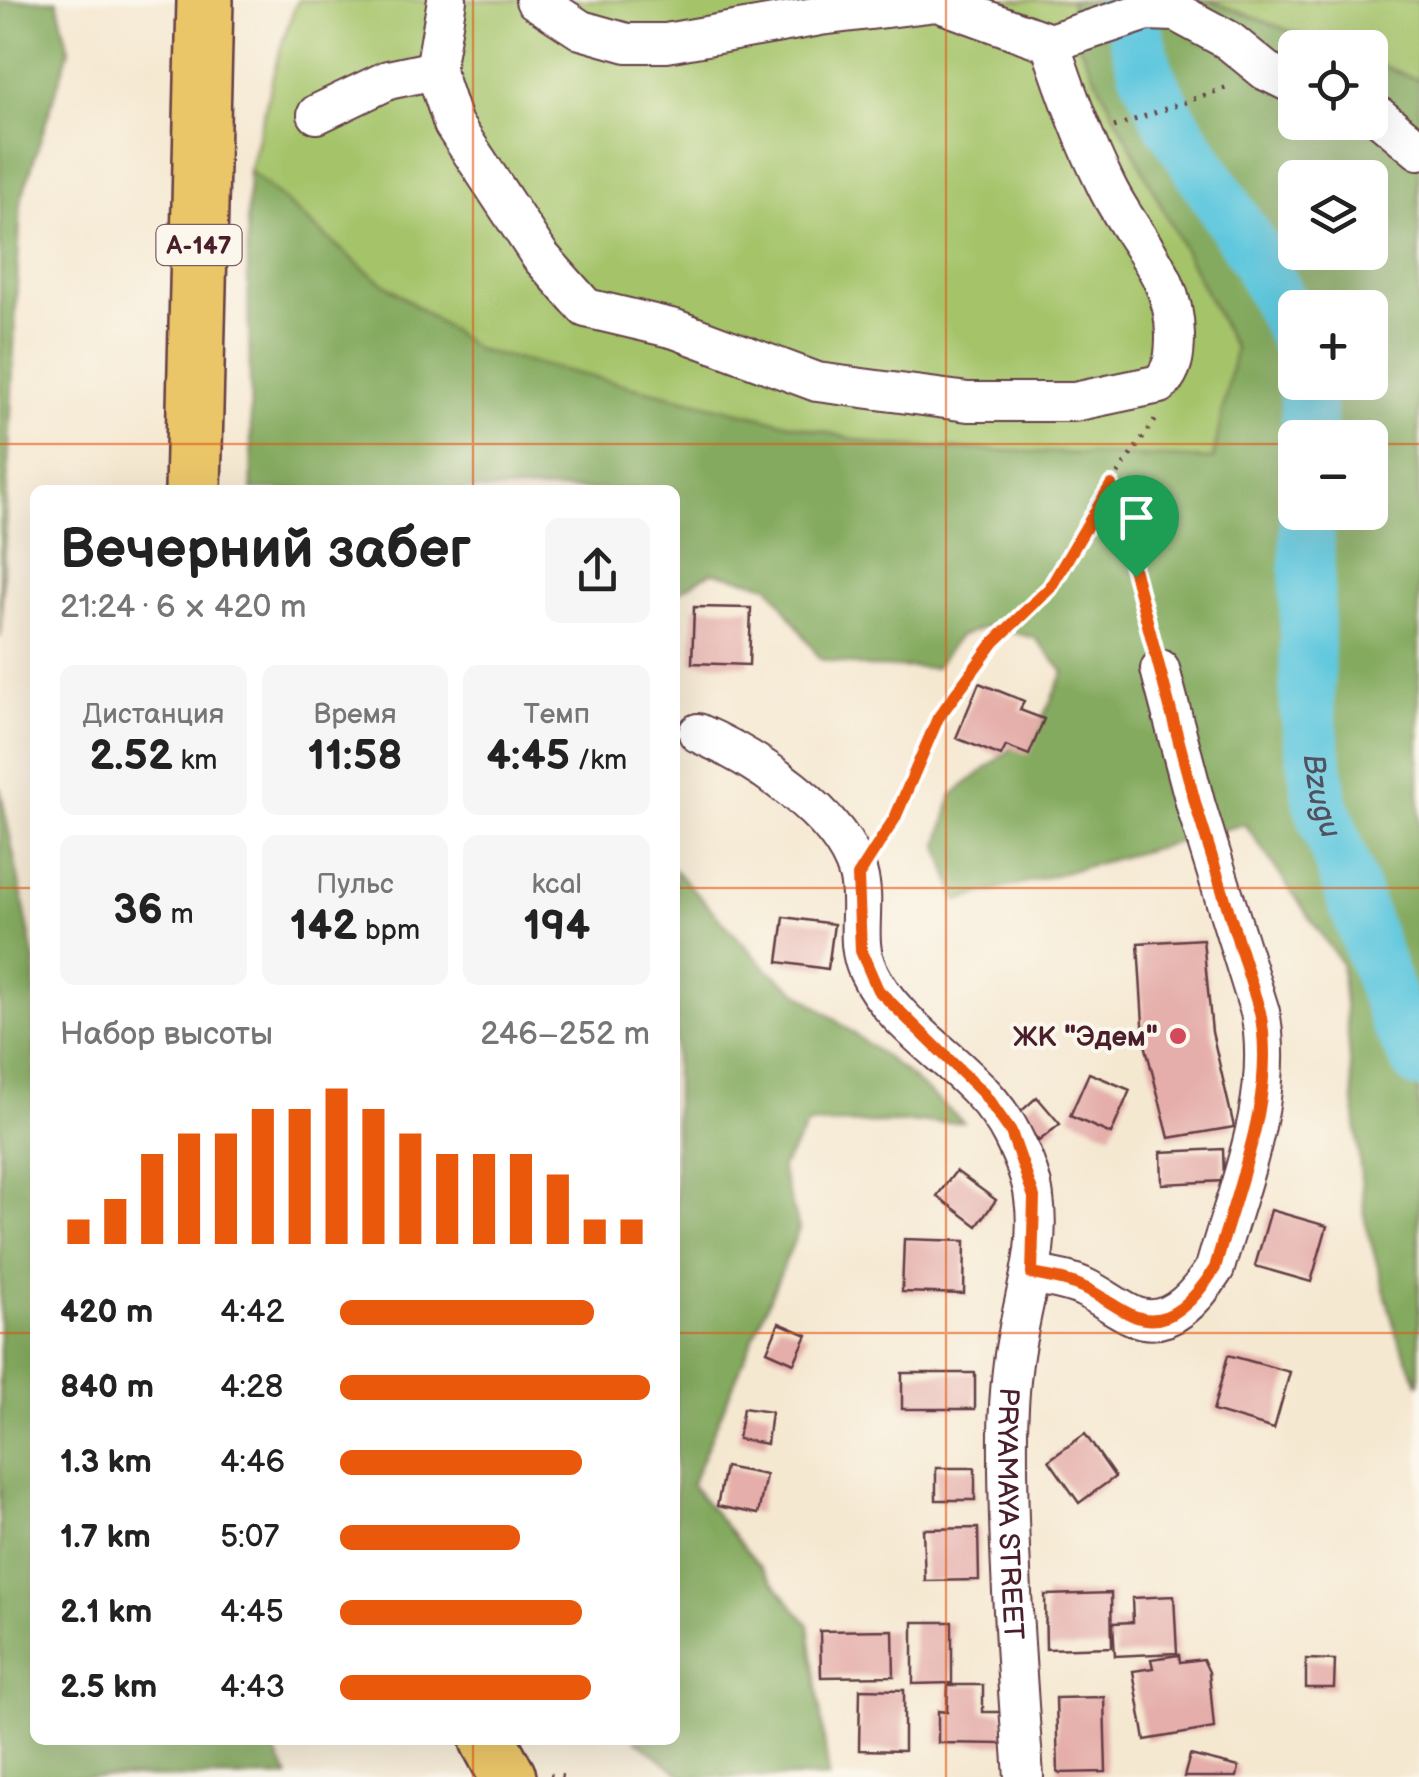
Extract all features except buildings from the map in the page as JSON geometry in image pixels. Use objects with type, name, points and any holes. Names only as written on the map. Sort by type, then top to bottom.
[{"type":"highway","name":"А-147","points":[[193,485],[205,0]]},
{"type":"highway","points":[[491,1745],[508,1777]]},
{"type":"street","points":[[447,0],[436,70],[453,124],[540,256],[586,308],[675,329],[817,382],[968,402],[1074,402],[1160,384],[1176,357],[1171,294],[1161,271],[1113,200],[1083,139],[1050,42]]},
{"type":"street","points":[[536,0],[581,30],[627,43],[666,42],[936,1],[1050,42],[1147,10],[1176,12],[1228,40],[1278,77]]},
{"type":"street","points":[[317,114],[388,80],[436,70]]},
{"type":"street","points":[[1388,124],[1419,150]]},
{"type":"street","points":[[1032,1274],[1084,1287],[1136,1317],[1170,1315],[1186,1305],[1215,1268],[1258,1111],[1265,1056],[1260,1012],[1196,806],[1160,669]]},
{"type":"street","name":"PRYAMAYA STREET","points":[[698,732],[790,789],[824,819],[843,845],[858,876],[861,951],[878,990],[984,1094],[1011,1132],[1034,1197],[1032,1274],[1009,1380],[1008,1416],[1012,1589],[1024,1777]]},
{"type":"path","points":[[1083,139],[1208,96],[1278,78]]},
{"type":"path","points":[[858,876],[895,818],[938,718],[994,642],[1050,588],[1111,485],[1163,409],[1170,373]]},
{"type":"path","points":[[1111,485],[1160,669]]},
{"type":"green space","points":[[0,0],[57,0],[69,50],[21,200],[0,638]]},
{"type":"green space","points":[[298,0],[1071,0],[1074,35],[1235,350],[1213,460],[883,446],[478,350],[364,269],[249,171],[276,63]]},
{"type":"green space","points":[[1071,0],[1207,0],[1287,30],[1278,30],[1278,140],[1388,140],[1388,68],[1419,80],[1419,1385],[1397,1336],[1365,1220],[1341,963],[1245,824],[957,901],[939,846],[952,795],[1038,728],[1064,672],[1035,638],[988,626],[959,636],[935,668],[868,667],[820,659],[769,585],[712,572],[680,591],[680,485],[252,485],[249,171],[364,269],[478,350],[883,446],[1213,459],[1235,349],[1074,35]]},
{"type":"green space","points":[[1208,0],[1419,0],[1419,80],[1388,68],[1388,30],[1288,30]]},
{"type":"green space","points":[[0,787],[30,936],[30,1745],[272,1745],[288,1777],[0,1777]]},
{"type":"green space","points":[[680,875],[767,969],[905,1072],[963,1122],[808,1124],[781,1169],[799,1229],[691,1485],[809,1625],[829,1777],[684,1777],[642,1745],[680,1745]]},
{"type":"waterway","name":"Bzugu","points":[[1126,0],[1146,71],[1167,115],[1257,258],[1278,300]]},
{"type":"waterway","name":"Bzugu","points":[[1307,400],[1309,420]]},
{"type":"waterway","name":"Bzugu","points":[[1307,530],[1307,708],[1320,801],[1396,1018],[1419,1061]]},
{"type":"place","name":"ЖК \"Эдем\"","points":[[1178,1036]]},
{"type":"route","points":[[1111,485],[1136,577],[1196,806],[1266,1040],[1258,1111],[1215,1268],[1186,1305],[1170,1315],[1151,1319],[1136,1317],[1084,1287],[1032,1274],[1034,1197],[1011,1132],[984,1094],[878,990],[866,969],[859,928],[858,876],[895,818],[938,718],[994,642],[1050,588],[1111,485]]}]
